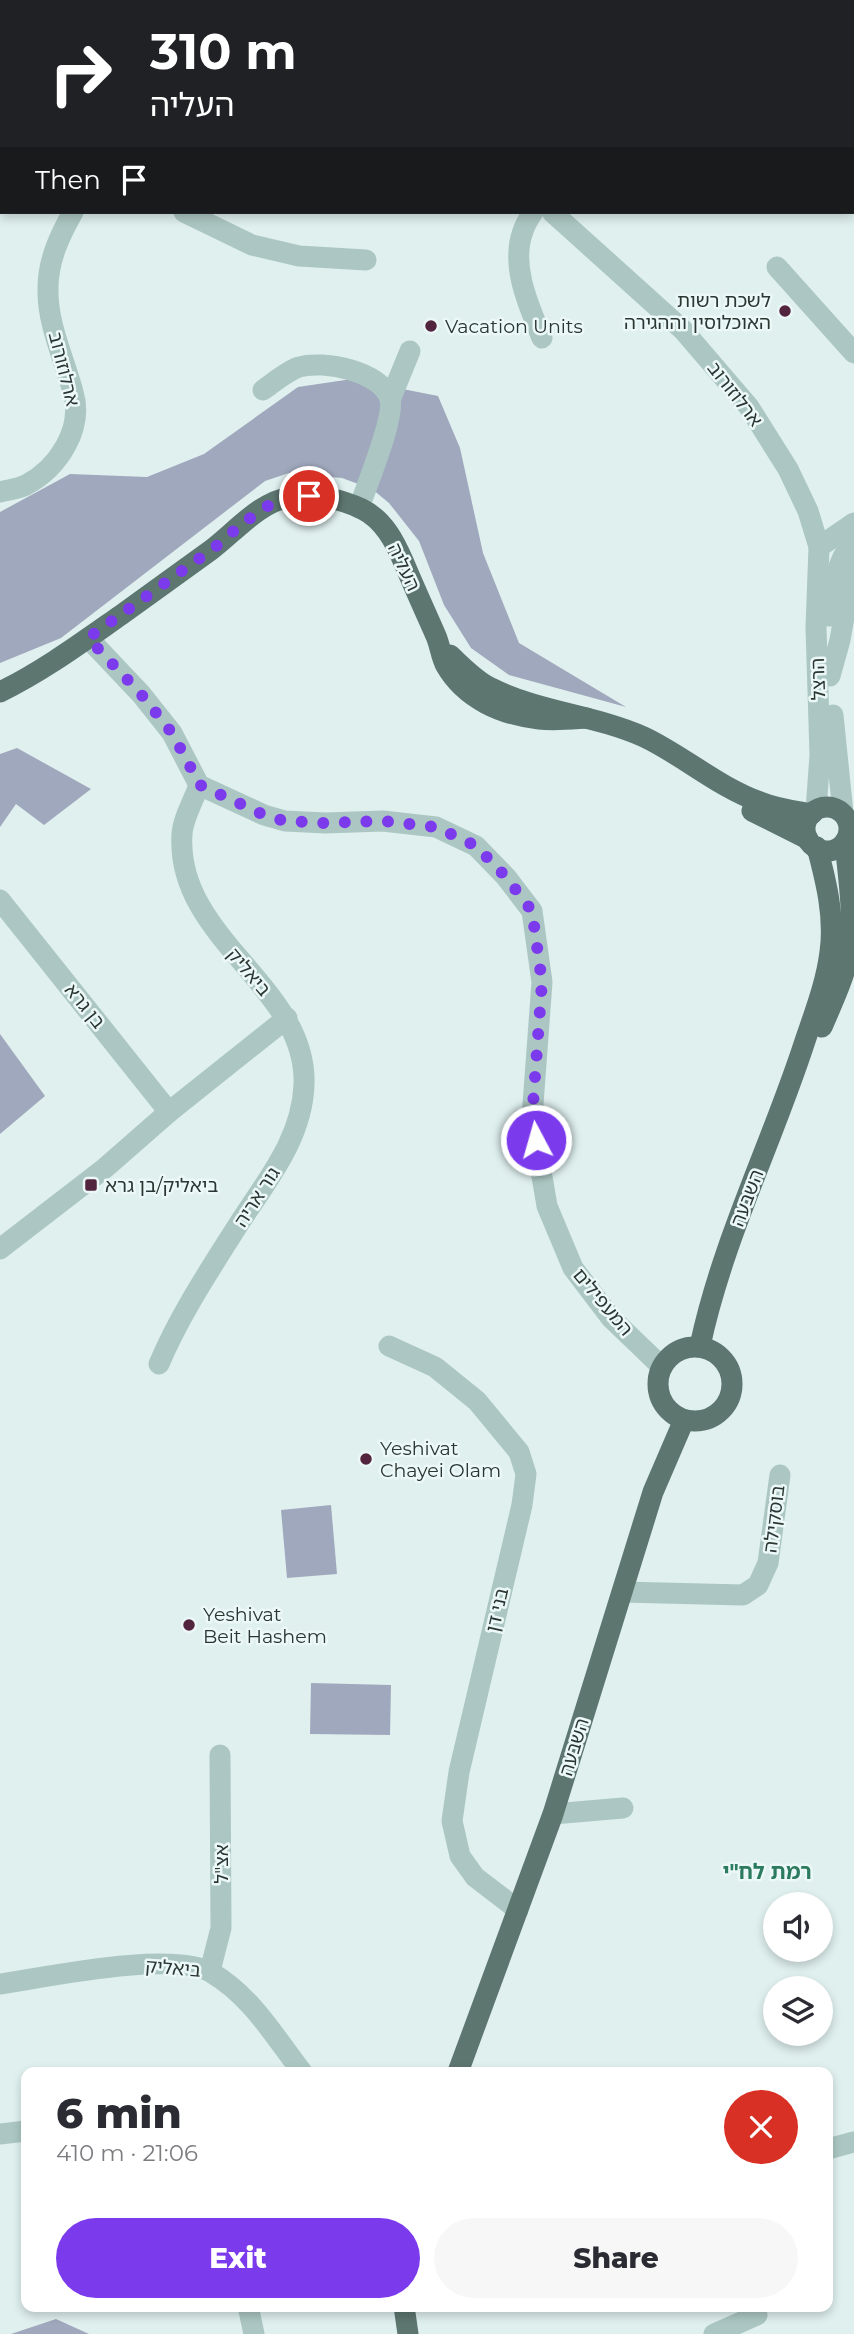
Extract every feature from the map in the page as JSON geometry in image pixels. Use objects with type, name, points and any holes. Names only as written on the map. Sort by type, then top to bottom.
[{"type":"main road","name":"העליה","points":[[0,692],[32,676],[88,638],[272,503],[289,497],[329,498],[359,508],[382,524],[395,543],[439,643],[445,663],[457,681],[474,697],[498,710],[539,719],[587,718],[643,737],[675,753],[737,792],[762,803],[814,812]]},
{"type":"main road","name":"העליה","points":[[0,685],[32,676]]},
{"type":"main road","name":"העליה","points":[[675,753],[722,795],[813,843]]},
{"type":"main road","points":[[830,807],[848,816],[849,831],[845,842],[840,846],[829,850],[813,843],[806,826],[814,812],[830,807]]},
{"type":"main road","name":"השבעה","points":[[788,1091],[810,1055],[852,949],[845,842]]},
{"type":"main road","name":"השבעה","points":[[700,1346],[708,1308],[723,1261],[788,1091],[822,988],[830,952],[831,912],[826,879],[813,843]]},
{"type":"main road","points":[[700,1346],[718,1353],[730,1368],[733,1377],[731,1396],[727,1405],[712,1417],[684,1420],[663,1403],[658,1385],[662,1367],[667,1359],[682,1348],[700,1346]]},
{"type":"main road","name":"השבעה","points":[[460,2067],[553,1814],[653,1493],[684,1420]]},
{"type":"main road","points":[[398,2334],[401,2312]]},
{"type":"main road","points":[[403,2312],[408,2334]]},
{"type":"street","name":"ארלוזורוב","points":[[0,492],[25,485],[52,466],[67,446],[75,419],[74,394],[60,356],[47,289],[50,266],[62,231],[72,214]]},
{"type":"street","points":[[188,214],[251,245],[299,256],[366,260]]},
{"type":"street","points":[[532,214],[522,233],[519,264],[526,297],[542,338]]},
{"type":"street","name":"ארלוזורוב","points":[[554,214],[683,330],[748,407],[788,470],[808,510],[819,547]]},
{"type":"street","points":[[777,267],[854,353]]},
{"type":"street","points":[[359,508],[388,422],[390,400],[410,351]]},
{"type":"street","points":[[263,390],[298,367],[326,365],[355,371],[377,382],[390,400]]},
{"type":"street","points":[[819,547],[854,523]]},
{"type":"street","name":"הרצל","points":[[814,812],[820,755],[816,628],[819,547],[835,551],[852,549]]},
{"type":"street","name":"הרצל","points":[[848,816],[835,752],[830,676],[832,591],[842,557],[852,549]]},
{"type":"street","points":[[88,638],[141,694],[172,733],[200,785]]},
{"type":"street","name":"ביאליק","points":[[200,785],[181,832],[183,863],[197,901],[214,929],[287,1018]]},
{"type":"street","name":"המעפילים","points":[[200,785],[264,815],[285,821],[383,821],[436,827],[476,846],[506,877],[532,911],[542,982],[532,1118],[547,1206],[573,1268],[611,1318],[662,1367]]},
{"type":"street","name":"בן גרא","points":[[0,900],[169,1112]]},
{"type":"street","points":[[0,1249],[105,1168],[169,1112],[287,1018]]},
{"type":"street","name":"גור אריה","points":[[159,1364],[171,1334],[292,1139],[299,1119],[304,1083],[299,1048],[287,1018]]},
{"type":"street","points":[[0,1233],[100,1157],[169,1112]]},
{"type":"street","name":"בני דן","points":[[389,1346],[435,1367],[477,1401],[519,1452],[526,1474],[519,1518],[460,1772],[452,1821],[460,1856],[475,1877],[518,1910]]},
{"type":"street","name":"בוסקילה","points":[[622,1592],[743,1595],[758,1585],[768,1563],[780,1475]]},
{"type":"street","name":"אצ\"ל","points":[[210,1971],[221,1928],[220,1755]]},
{"type":"street","points":[[553,1814],[623,1808]]},
{"type":"street","name":"ביאליק","points":[[0,1984],[138,1964],[178,1964],[210,1971],[245,1997],[298,2067]]},
{"type":"street","points":[[0,2134],[21,2132]]},
{"type":"street","points":[[833,2148],[854,2142]]},
{"type":"street","points":[[249,2312],[254,2334]]},
{"type":"street","points":[[714,2334],[757,2315]]},
{"type":"shaded area","points":[[352,379],[438,396],[460,448],[483,553],[519,643],[626,707],[509,675],[471,648],[444,605],[419,541],[389,503],[372,489],[342,478],[289,473],[265,481],[61,638],[0,663],[0,512],[70,474],[147,477],[204,454],[298,387]]},
{"type":"shaded area","points":[[17,748],[91,789],[44,825],[16,804],[0,827],[0,754]]},
{"type":"shaded area","points":[[0,1034],[45,1096],[0,1134]]},
{"type":"shaded area","points":[[331,1505],[337,1574],[287,1578],[281,1510]]},
{"type":"shaded area","points":[[311,1683],[391,1685],[390,1735],[310,1734]]},
{"type":"shaded area","points":[[56,2319],[89,2334],[11,2334]]},
{"type":"place","name":"לשכת רשות האוכלוסין וההגירה","points":[[785,311]]},
{"type":"place","name":"Vacation Units","points":[[431,326]]},
{"type":"place","name":"ביאליק/בן גרא","points":[[91,1185]]},
{"type":"place","name":"Yeshivat Chayei Olam","points":[[366,1459]]},
{"type":"place","name":"Yeshivat Beit Hashem","points":[[189,1625]]},
{"type":"district","name":"רמת לח\"י","points":[[767,1871]]},
{"type":"route","points":[[309,496],[289,497],[272,503],[88,638],[141,694],[172,733],[200,785],[264,815],[285,821],[383,821],[436,827],[476,846],[506,877],[532,911],[542,982],[532,1118],[536,1140]]}]
